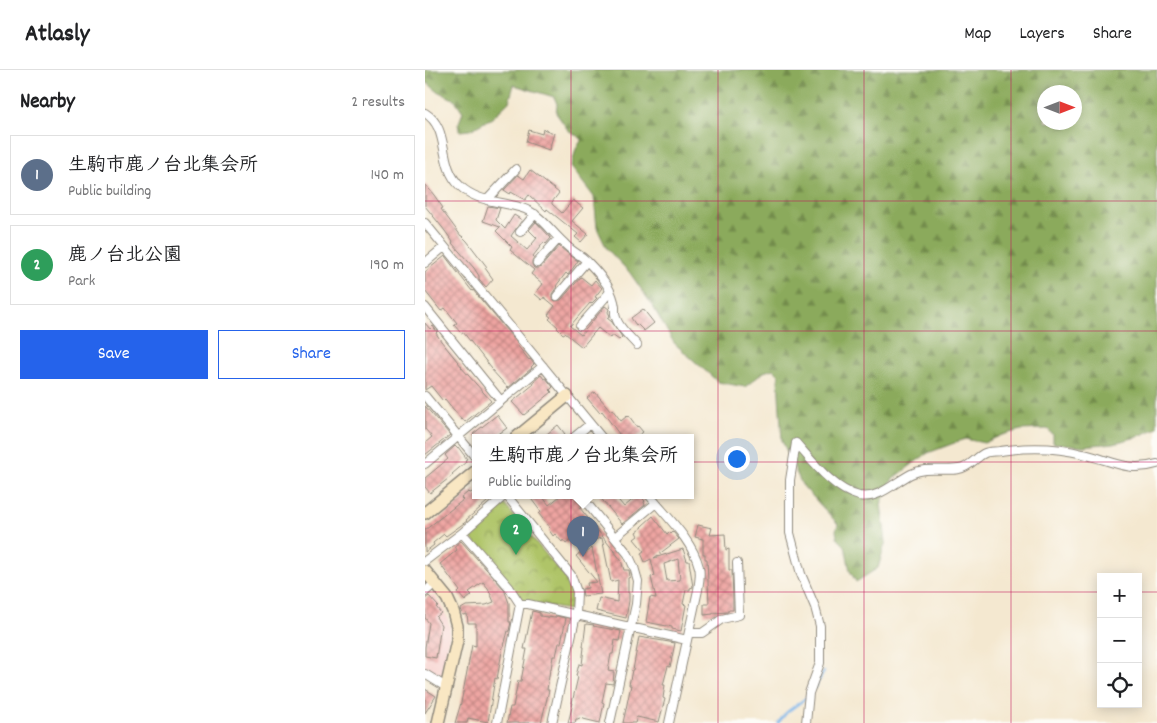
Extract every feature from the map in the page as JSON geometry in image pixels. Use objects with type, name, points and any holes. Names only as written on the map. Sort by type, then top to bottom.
[{"type":"street","points":[[425,113],[437,123],[447,167],[461,187],[472,195],[524,209],[535,214],[565,245],[587,261],[597,272],[607,285],[615,305],[615,316],[621,328],[637,345]]},
{"type":"street","points":[[487,200],[516,169]]},
{"type":"street","points":[[520,232],[535,214]]},
{"type":"street","points":[[425,223],[599,434]]},
{"type":"street","points":[[537,263],[559,238]]},
{"type":"street","points":[[425,263],[444,247]]},
{"type":"street","points":[[557,296],[587,261]]},
{"type":"street","points":[[580,326],[610,292]]},
{"type":"street","points":[[425,307],[501,401]]},
{"type":"street","points":[[425,464],[543,366]]},
{"type":"street","points":[[425,396],[472,454]]},
{"type":"street","points":[[521,434],[567,396]]},
{"type":"street","points":[[578,434],[590,424]]},
{"type":"street","points":[[806,723],[809,693],[820,663],[820,626],[815,607],[801,574],[790,533],[790,480],[796,443],[834,483],[846,491],[861,496],[873,495],[923,469],[961,469],[985,453],[1013,449],[1061,449],[1085,454],[1125,467],[1146,468],[1157,464]]},
{"type":"street","points":[[425,513],[472,474]]},
{"type":"street","points":[[425,562],[501,499]]},
{"type":"street","points":[[508,499],[571,575],[577,592],[576,615],[552,723]]},
{"type":"street","points":[[583,499],[628,554],[638,581],[636,604],[610,723]]},
{"type":"street","points":[[653,499],[693,549],[700,568],[698,590],[669,723]]},
{"type":"street","points":[[615,537],[656,503]]},
{"type":"street","points":[[462,532],[509,587],[520,604],[497,723]]},
{"type":"street","points":[[520,604],[528,604],[631,628],[688,637],[702,633],[722,619],[739,615],[737,563]]},
{"type":"street","points":[[425,571],[447,598],[457,626],[457,641],[438,723]]},
{"type":"street","points":[[425,592],[435,583]]},
{"type":"street","points":[[425,674],[446,687]]},
{"type":"shaded area","points":[[429,596],[435,596],[447,617],[450,627],[443,675],[440,679],[425,670],[425,599]]},
{"type":"green space","points":[[425,70],[1157,70],[1157,428],[1137,437],[1114,443],[1083,446],[1053,443],[1053,435],[1048,429],[1021,430],[1002,435],[984,443],[965,439],[928,453],[892,480],[881,504],[886,541],[878,568],[856,582],[850,571],[845,546],[837,538],[836,530],[838,524],[802,485],[782,441],[779,375],[773,369],[764,372],[745,387],[718,382],[674,343],[652,305],[630,273],[607,249],[597,228],[594,197],[571,167],[576,149],[582,139],[568,130],[556,113],[557,104],[554,97],[514,85],[509,102],[492,118],[470,130],[460,131],[458,125],[463,112],[455,100],[437,91],[425,81]]},
{"type":"green space","points":[[503,503],[564,576],[573,594],[573,601],[569,610],[520,601],[467,533]]},
{"type":"building","points":[[543,129],[554,133],[549,150],[526,142],[529,130],[542,134]]},
{"type":"building","points":[[530,170],[559,193],[552,204],[562,213],[573,200],[583,208],[572,221],[588,234],[581,242],[575,237],[578,234],[547,209],[546,211],[529,195],[525,200],[504,190],[518,175],[524,179]]},
{"type":"building","points":[[425,184],[461,236],[487,267],[485,268],[493,279],[486,287],[479,279],[474,268],[452,243],[425,206]]},
{"type":"building","points":[[488,206],[500,208],[496,220],[505,229],[514,215],[522,220],[511,236],[527,250],[537,238],[529,230],[536,222],[551,238],[546,244],[544,242],[533,256],[532,264],[534,268],[541,267],[559,246],[578,261],[568,275],[566,273],[556,286],[552,298],[555,301],[561,300],[581,277],[591,285],[595,280],[602,288],[595,297],[597,298],[590,303],[570,326],[581,335],[605,306],[609,309],[610,316],[607,318],[622,337],[619,340],[612,335],[610,338],[598,328],[582,347],[557,328],[548,315],[555,306],[544,297],[542,300],[535,294],[543,284],[531,274],[534,270],[510,250],[512,247],[496,231],[500,227],[483,221]]},
{"type":"building","points":[[445,256],[534,364],[532,368],[508,388],[463,332],[461,333],[454,325],[457,323],[445,308],[441,311],[425,291],[425,272]]},
{"type":"building","points":[[643,309],[654,323],[644,331],[631,318]]},
{"type":"building","points":[[425,323],[430,329],[433,326],[441,341],[461,367],[491,401],[465,422],[445,399],[443,401],[431,386],[425,390]]},
{"type":"building","points":[[541,375],[553,387],[550,390],[552,392],[524,415],[512,402],[534,384],[533,382]]},
{"type":"building","points":[[595,392],[621,421],[629,416],[643,432],[640,434],[619,434],[602,411],[600,413],[587,398]]},
{"type":"building","points":[[425,406],[450,435],[425,455],[425,443],[432,437],[425,429]]},
{"type":"building","points":[[497,415],[507,428],[499,434],[473,434]]},
{"type":"building","points":[[558,425],[565,434],[547,434]]},
{"type":"building","points":[[455,446],[458,447],[467,459],[465,460],[466,462],[430,493],[425,487],[425,478],[448,459],[445,455]]},
{"type":"building","points":[[468,492],[471,493],[472,499],[490,499],[467,521],[446,536],[444,534],[425,552],[425,530],[463,500],[461,498]]},
{"type":"building","points":[[531,499],[544,499],[549,505],[556,499],[576,499],[582,506],[580,508],[621,560],[624,570],[629,570],[629,601],[626,618],[596,611],[599,598],[617,602],[618,580],[611,582],[602,538],[593,540],[584,529],[566,544],[555,534],[553,536],[549,530],[550,528],[539,514],[541,512]]},
{"type":"building","points":[[601,499],[617,499],[624,507],[633,499],[643,499],[645,505],[622,524]]},
{"type":"building","points":[[653,516],[667,534],[673,532],[679,539],[654,558],[683,549],[687,561],[689,561],[693,587],[690,590],[686,590],[683,604],[686,605],[681,631],[672,629],[672,627],[646,622],[650,597],[656,598],[651,577],[655,576],[651,559],[645,562],[641,553],[644,551],[634,539],[638,536],[636,532]],"holes":[[[678,559],[680,580],[667,581],[664,564]]]},
{"type":"building","points":[[698,525],[712,528],[710,535],[725,534],[726,550],[729,549],[729,570],[732,570],[733,610],[728,610],[728,612],[704,615],[704,604],[709,604],[707,559],[705,559],[705,554],[703,554],[703,539],[695,537]]},
{"type":"building","points":[[461,541],[504,589],[509,603],[509,622],[511,622],[503,646],[497,679],[495,678],[488,722],[468,718],[467,723],[455,723],[461,703],[472,645],[476,646],[476,623],[468,623],[467,614],[463,615],[461,609],[466,606],[486,605],[494,602],[483,582],[469,592],[472,595],[465,601],[440,564],[457,550],[455,546]]},
{"type":"building","points":[[592,548],[601,594],[583,596],[582,589],[588,588],[587,583],[597,582],[576,556],[582,551],[585,554]]},
{"type":"building","points":[[429,596],[438,606],[436,607],[441,613],[436,617],[441,625],[436,658],[425,656],[429,623],[425,618],[425,599]]},
{"type":"building","points":[[532,611],[540,613],[540,616],[566,618],[561,643],[559,643],[556,656],[553,656],[547,690],[549,690],[541,723],[507,723],[510,707],[513,707],[518,681],[521,681],[527,649],[524,649]]},
{"type":"building","points":[[586,624],[621,631],[619,641],[615,640],[608,671],[614,672],[613,684],[606,683],[600,723],[579,718],[576,719],[575,723],[568,723],[578,677],[576,676],[579,664],[582,665]]},
{"type":"building","points":[[639,637],[675,643],[670,667],[668,666],[663,685],[665,685],[663,698],[665,699],[659,722],[637,717],[635,723],[623,723],[631,685],[629,685]]},
{"type":"building","points":[[425,689],[436,696],[425,713]]},
{"type":"waterway","points":[[814,688],[824,672]]},
{"type":"waterway","points":[[778,723],[787,712],[806,698]]},
{"type":"place","name":"鹿ノ台北公園","points":[[516,555]]},
{"type":"place","name":"生駒市鹿ノ台北集会所","points":[[583,557]]}]
